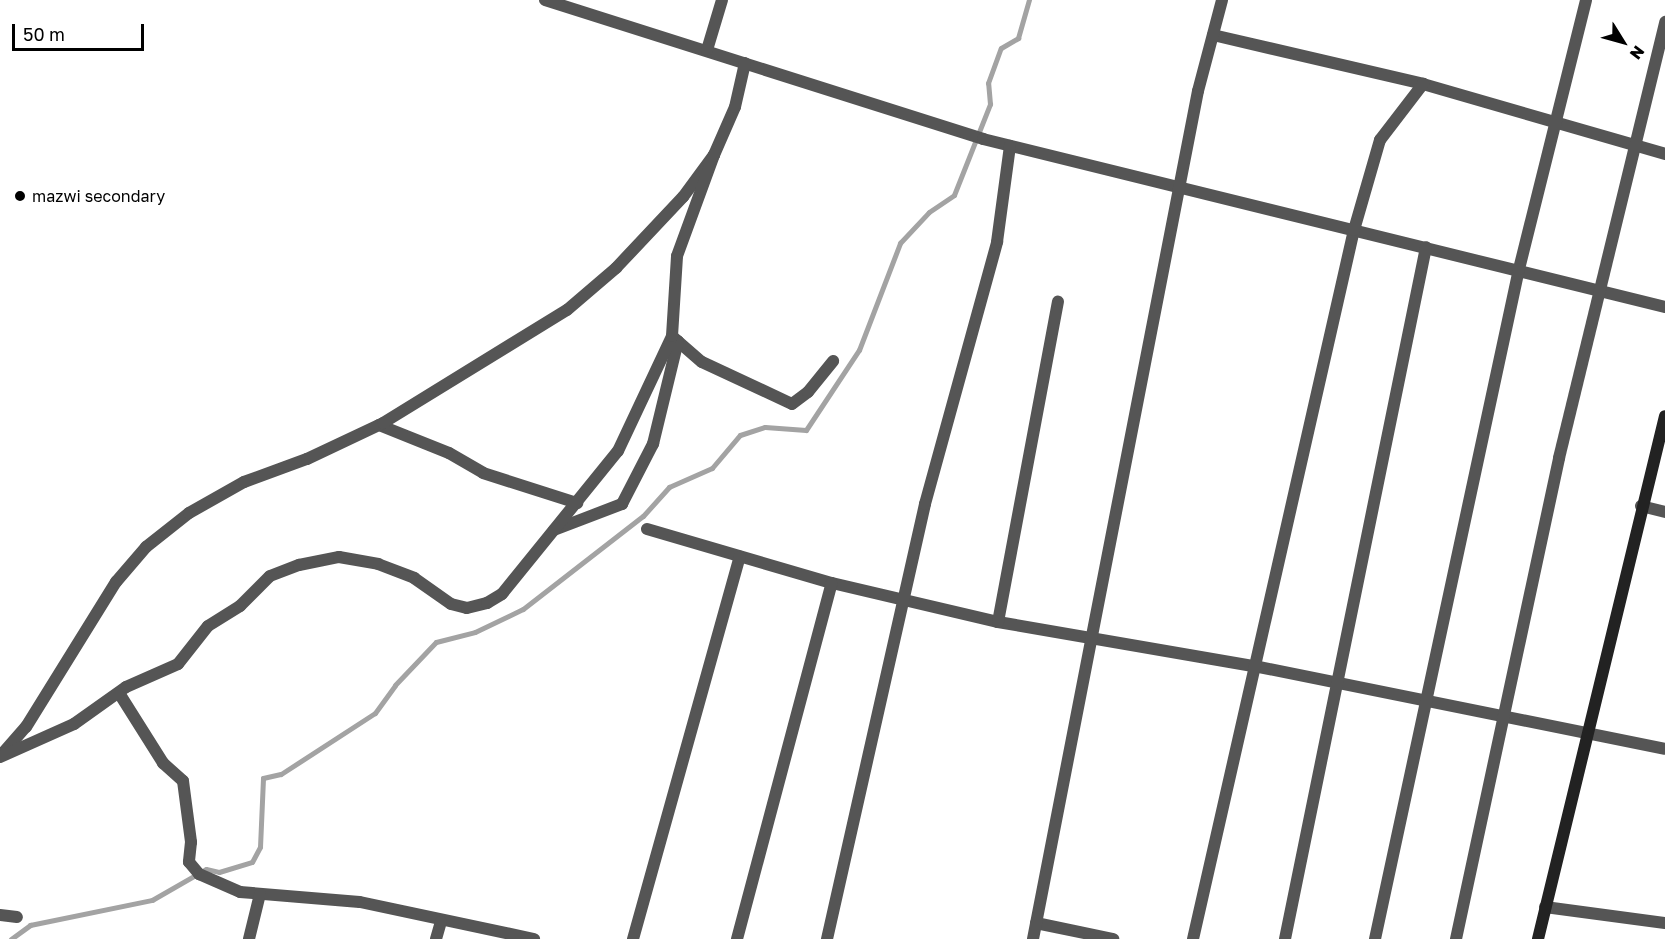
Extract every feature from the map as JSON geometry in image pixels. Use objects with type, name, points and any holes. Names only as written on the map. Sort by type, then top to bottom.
[{"type":"street","points":[[545,0],[983,139],[1520,269],[1665,307]]},
{"type":"street","points":[[707,50],[722,0]]},
{"type":"street","points":[[1033,939],[1180,187],[1222,0]]},
{"type":"street","points":[[1376,939],[1520,269],[1586,0]]},
{"type":"street","points":[[1456,939],[1501,716],[1599,289],[1665,22]]},
{"type":"street","points":[[1213,35],[1423,84],[1665,154]]},
{"type":"street","points":[[553,530],[622,504],[653,444],[675,338],[677,256],[714,155],[735,108],[745,63]]},
{"type":"street","points":[[1193,939],[1354,230],[1380,140],[1423,84]]},
{"type":"street","points":[[827,939],[925,504],[997,242],[1010,146]]},
{"type":"street","points":[[0,756],[26,727],[116,582],[146,547],[189,513],[244,482],[307,459],[379,425],[567,310],[624,260],[683,197],[714,155]]},
{"type":"street","points":[[1285,939],[1426,248]]},
{"type":"street","points":[[998,622],[1058,302]]},
{"type":"street","points":[[675,338],[702,362],[792,404],[808,392],[833,361]]},
{"type":"street","points":[[0,756],[74,724],[119,693],[178,664],[208,626],[240,606],[270,576],[299,565],[339,557],[378,564],[414,578],[452,604],[466,608],[486,603],[502,594],[618,451],[675,338]]},
{"type":"street","points":[[1538,939],[1641,506],[1665,416]]},
{"type":"street","points":[[379,425],[448,453],[483,472],[577,503]]},
{"type":"street","points":[[1641,506],[1665,512]]},
{"type":"street","points":[[647,529],[832,583],[998,622],[1254,666],[1665,749]]},
{"type":"street","points":[[633,939],[740,556]]},
{"type":"street","points":[[737,939],[832,583]]},
{"type":"street","points":[[119,693],[163,763],[183,781],[192,867],[223,885],[260,894],[360,902],[441,922],[534,939]]},
{"type":"street","points":[[249,939],[260,894]]},
{"type":"street","points":[[1545,907],[1665,923]]},
{"type":"street","points":[[0,915],[17,917]]},
{"type":"street","points":[[436,939],[441,922]]},
{"type":"street","points":[[1036,923],[1113,939]]},
{"type":"waterway","points":[[11,939],[30,925],[152,900],[206,869],[219,872],[252,862],[260,847],[263,778],[281,774],[375,713],[395,685],[436,642],[475,632],[523,609],[643,516],[669,487],[712,468],[740,435],[765,427],[806,430],[859,350],[900,243],[929,212],[954,195],[990,104],[988,83],[1001,48],[1018,38],[1029,0]]},
{"type":"place","name":"mazwi secondary","points":[[20,196]]}]
